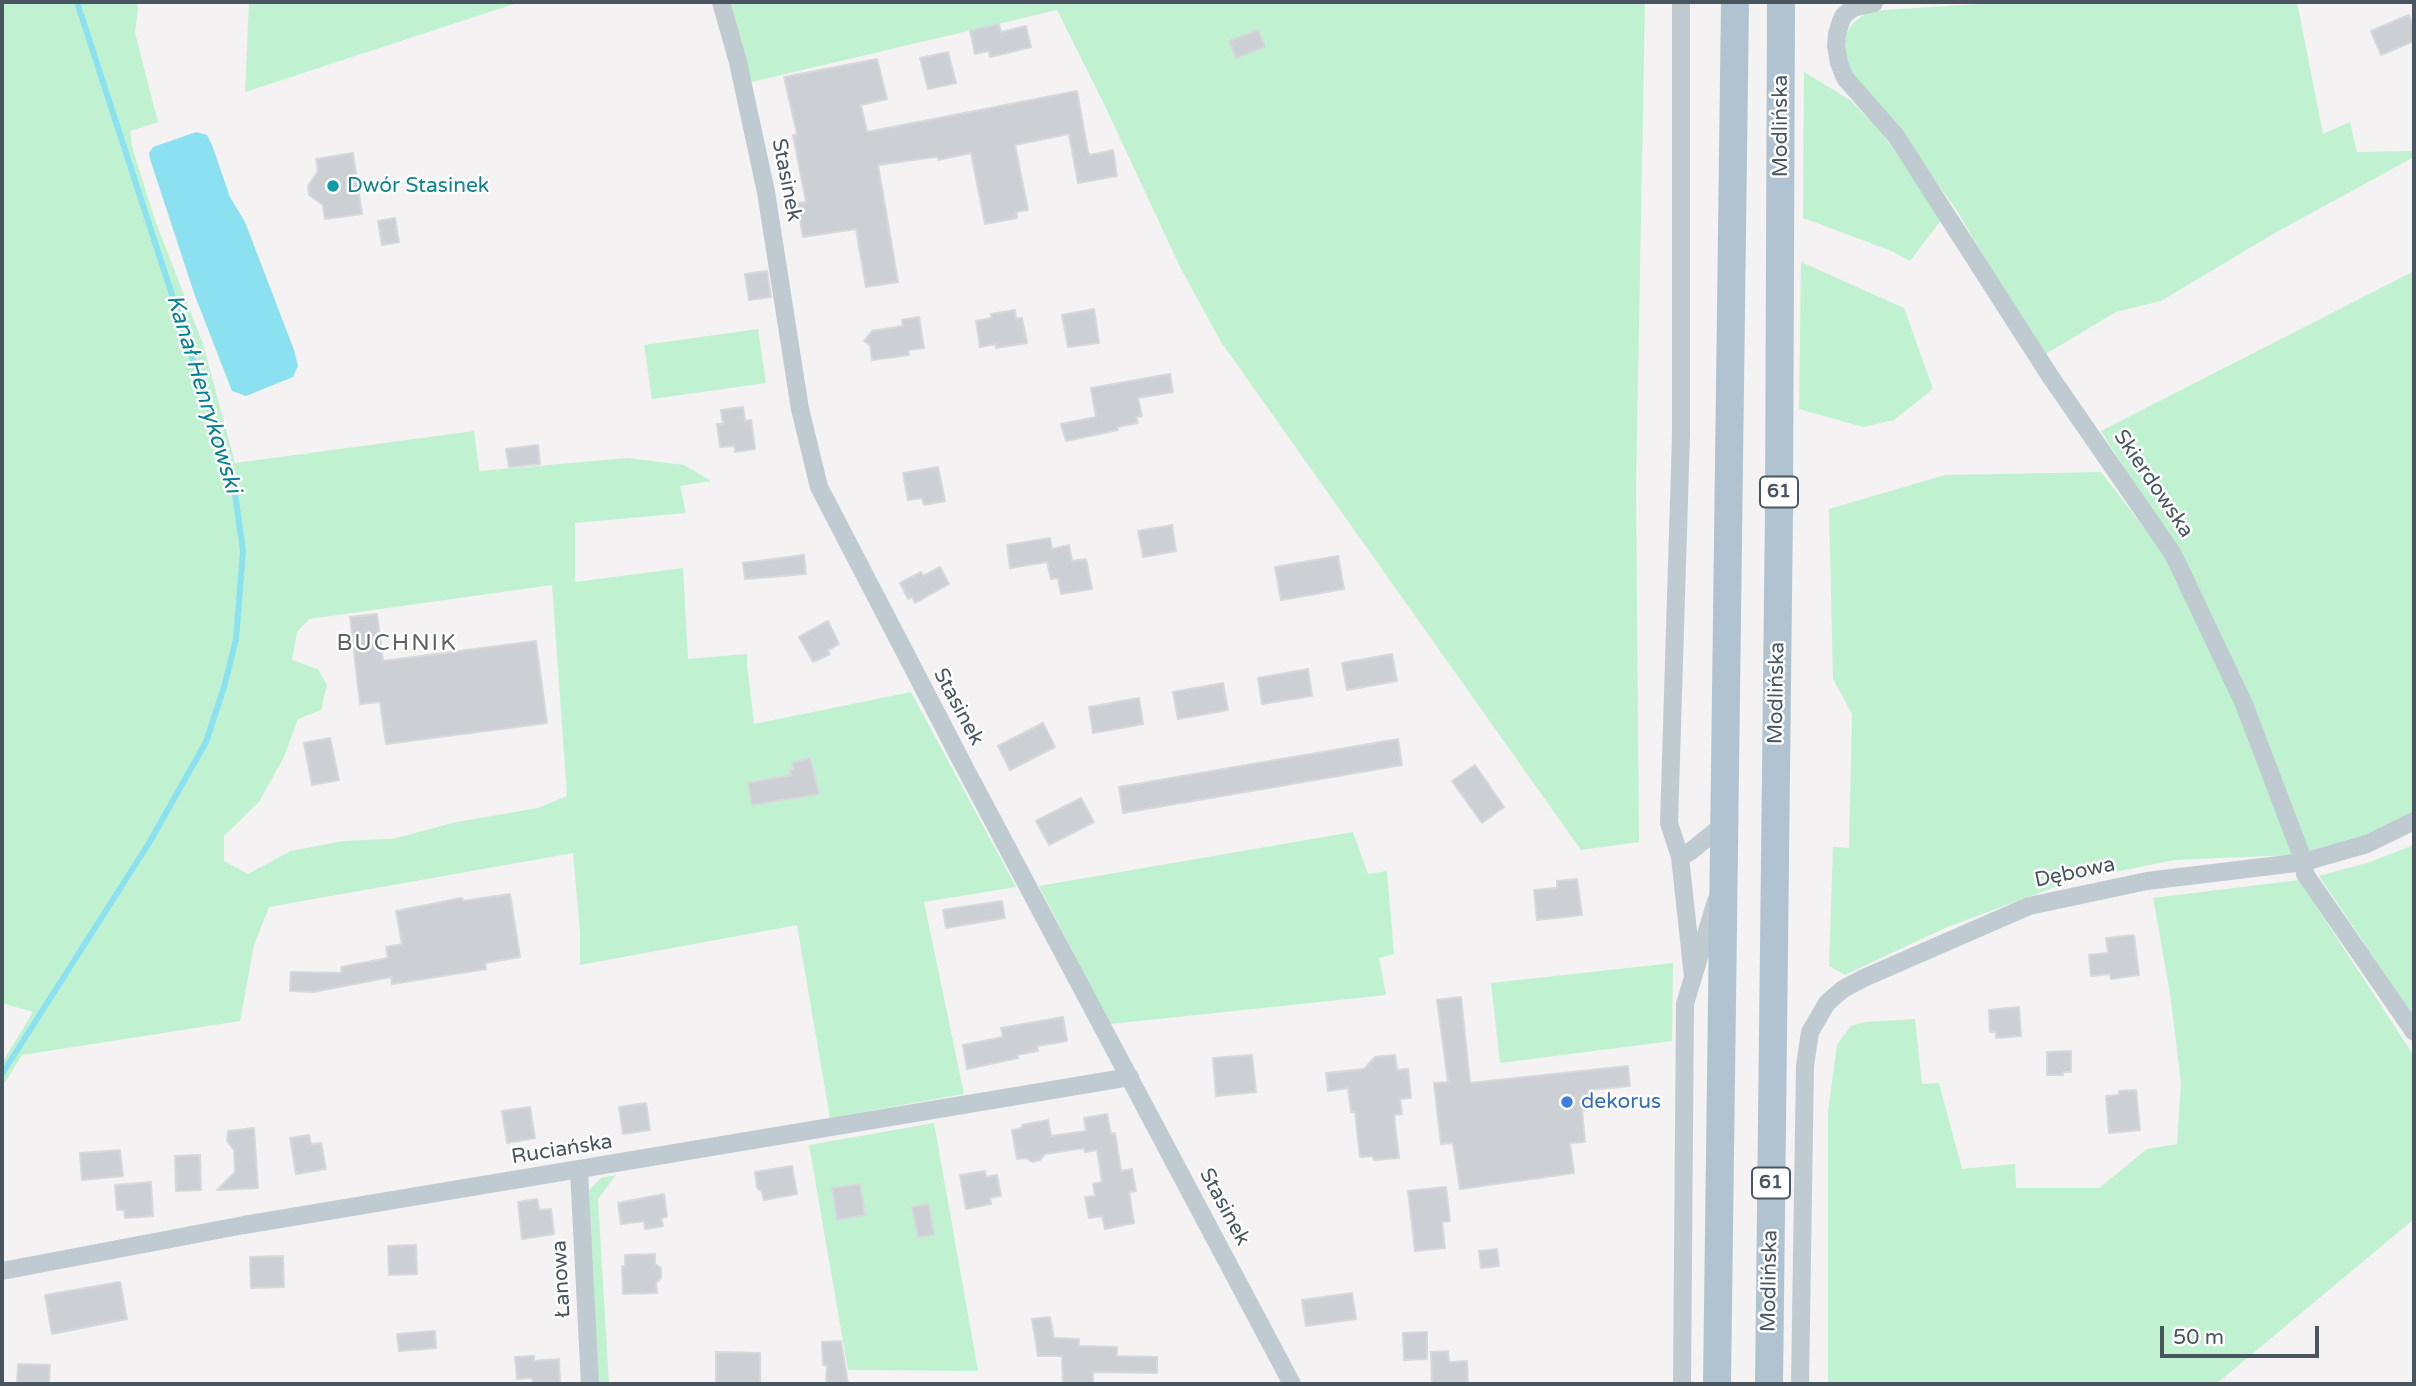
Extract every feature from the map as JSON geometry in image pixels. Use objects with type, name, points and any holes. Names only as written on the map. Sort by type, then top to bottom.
[{"type":"main road","name":"61","points":[[1717,1384],[1735,2]]},
{"type":"main road","name":"Modlińska","points":[[1769,1384],[1782,2]]},
{"type":"street","name":"Stasinek","points":[[721,2],[738,62],[766,192],[800,409],[819,487],[965,770],[1292,1384]]},
{"type":"street","points":[[1681,2],[1681,435],[1669,823],[1680,857],[1693,977]]},
{"type":"street","name":"Skierdowska","points":[[1874,3],[1853,8],[1841,21],[1836,46],[1845,78],[1896,136],[2050,376],[2173,554],[2244,704],[2304,862],[2305,874],[2414,1032]]},
{"type":"street","name":"Dębowa","points":[[1805,1066],[1807,1043],[1816,1019],[1843,989],[2029,906],[2147,881],[2304,862],[2367,844],[2414,821]]},
{"type":"street","points":[[1680,857],[1724,825]]},
{"type":"street","points":[[1682,1384],[1685,1004],[1723,877]]},
{"type":"street","name":"Modlińska","points":[[1800,1384],[1805,1066]]},
{"type":"street","name":"Ruciańska","points":[[2,1271],[244,1225],[1130,1077]]},
{"type":"street","name":"Łanowa","points":[[579,1171],[590,1384]]},
{"type":"green space","points":[[2,2],[137,2],[135,33],[158,122],[130,131],[132,147],[155,220],[203,344],[235,463],[474,431],[479,471],[628,458],[684,465],[711,481],[680,486],[686,513],[575,523],[575,582],[683,568],[688,659],[747,654],[754,724],[911,692],[1016,887],[924,902],[964,1094],[830,1118],[797,925],[580,965],[573,853],[269,907],[254,945],[240,1021],[22,1055],[2,1087],[2,1063],[33,1012],[2,1003]],"holes":[[[552,585],[567,796],[538,808],[457,822],[392,839],[343,841],[291,851],[248,874],[224,861],[224,836],[259,802],[284,757],[298,719],[321,710],[327,685],[318,669],[292,660],[297,632],[309,619]]]},
{"type":"green space","points":[[249,2],[520,2],[245,92]]},
{"type":"green space","points":[[729,2],[1645,2],[1636,488],[1639,842],[1581,850],[1221,342],[1180,267],[1057,10],[747,83]]},
{"type":"green space","points":[[2009,2],[2297,2],[2323,134],[2350,122],[2357,152],[2414,151],[2414,157],[2273,234],[2161,301],[2116,312],[2044,355],[2030,337],[1956,209],[1884,111],[1854,78],[1843,59],[1842,41],[1852,24],[1869,11]]},
{"type":"green space","points":[[1804,72],[1850,100],[1882,133],[1942,219],[1910,261],[1889,250],[1803,218]]},
{"type":"green space","points":[[1801,262],[1904,308],[1933,389],[1894,420],[1863,427],[1799,409]]},
{"type":"green space","points":[[2414,271],[2414,813],[2364,837],[2304,853],[2181,556],[2101,431]]},
{"type":"green space","points":[[758,329],[766,383],[652,399],[644,345]]},
{"type":"green space","points":[[2101,472],[2168,559],[2208,641],[2262,768],[2292,855],[2174,860],[2071,881],[1945,928],[1845,975],[1829,966],[1833,847],[1849,848],[1852,714],[1833,679],[1829,509],[1945,475]]},
{"type":"green space","points":[[1353,832],[1368,874],[1387,871],[1394,954],[1379,958],[1386,995],[1110,1024],[1039,886]]},
{"type":"green space","points":[[2414,845],[2414,1017],[2319,876],[2370,862]]},
{"type":"green space","points":[[2299,880],[2414,1056],[2414,1219],[2216,1384],[1828,1384],[1828,1111],[1837,1045],[1851,1026],[1865,1022],[1915,1019],[1922,1084],[1939,1083],[1962,1169],[2015,1164],[2016,1188],[2099,1188],[2147,1149],[2177,1144],[2181,1083],[2170,993],[2153,898]]},
{"type":"green space","points":[[1673,963],[1672,1041],[1500,1063],[1491,983]]},
{"type":"green space","points":[[934,1123],[978,1371],[848,1370],[809,1145]]},
{"type":"green space","points":[[616,1175],[598,1199],[609,1384],[597,1384],[589,1190],[601,1178]]},
{"type":"water","points":[[196,132],[207,135],[212,145],[230,197],[245,222],[298,366],[293,377],[246,396],[232,391],[195,296],[150,159],[149,153],[153,147]]},
{"type":"building","points":[[2409,15],[2414,29],[2414,41],[2381,55],[2371,31]]},
{"type":"building","points":[[999,24],[1001,32],[1026,26],[1031,47],[990,57],[989,51],[975,54],[970,31]]},
{"type":"building","points":[[1258,30],[1265,47],[1236,58],[1229,41]]},
{"type":"building","points":[[948,52],[956,83],[928,89],[920,58]]},
{"type":"building","points":[[877,59],[887,99],[861,105],[867,132],[1077,91],[1088,152],[1090,155],[1113,150],[1117,176],[1078,183],[1069,134],[1015,145],[1028,210],[1016,212],[1017,218],[985,224],[971,153],[938,160],[938,157],[934,157],[878,165],[898,282],[866,287],[856,229],[803,237],[797,203],[806,202],[793,135],[797,134],[784,77]]},
{"type":"building","name":"Dwór Stasinek","points":[[353,153],[362,214],[325,219],[323,205],[309,195],[308,186],[318,171],[316,159]]},
{"type":"building","points":[[395,218],[399,242],[382,245],[378,221]]},
{"type":"building","points":[[767,271],[771,297],[749,300],[745,274]]},
{"type":"building","points":[[1094,309],[1099,343],[1068,347],[1062,315]]},
{"type":"building","points":[[1015,310],[1016,319],[1022,318],[1027,343],[996,348],[996,344],[980,347],[976,321],[992,318],[991,314]]},
{"type":"building","points":[[919,317],[924,348],[908,350],[909,355],[872,360],[870,345],[864,341],[872,331],[903,326],[902,320]]},
{"type":"building","points":[[1170,374],[1173,392],[1138,398],[1142,416],[1136,417],[1138,423],[1066,441],[1061,424],[1096,417],[1091,388]]},
{"type":"building","points":[[743,407],[745,421],[751,420],[755,449],[735,452],[735,446],[720,447],[717,424],[723,424],[721,410]]},
{"type":"building","points":[[538,445],[540,464],[509,467],[506,449]]},
{"type":"building","points":[[938,467],[945,501],[924,505],[922,498],[908,500],[903,473]]},
{"type":"building","points":[[1172,525],[1176,551],[1143,557],[1138,531]]},
{"type":"building","points":[[1050,538],[1052,549],[1069,545],[1072,561],[1086,559],[1092,589],[1061,594],[1058,578],[1051,579],[1047,562],[1010,568],[1007,545]]},
{"type":"building","points":[[804,555],[806,574],[745,579],[743,563]]},
{"type":"building","points":[[1338,556],[1344,589],[1281,600],[1275,567]]},
{"type":"building","points":[[940,567],[949,584],[915,603],[912,597],[908,599],[900,583],[921,572],[923,576]]},
{"type":"building","points":[[377,614],[383,661],[536,641],[547,723],[386,744],[380,702],[360,704],[350,617]]},
{"type":"building","points":[[828,621],[839,644],[828,650],[830,654],[813,662],[799,637]]},
{"type":"building","points":[[1392,654],[1397,681],[1347,690],[1342,663]]},
{"type":"building","points":[[1308,669],[1312,696],[1262,704],[1258,678]]},
{"type":"building","points":[[1223,683],[1228,710],[1178,719],[1173,692]]},
{"type":"building","points":[[1139,698],[1143,724],[1093,733],[1089,707]]},
{"type":"building","points":[[1043,723],[1055,747],[1010,770],[998,746]]},
{"type":"building","points":[[330,738],[339,780],[312,785],[304,743]]},
{"type":"building","points":[[1398,739],[1402,765],[1123,813],[1119,787]]},
{"type":"building","points":[[810,758],[819,794],[752,805],[748,783],[791,775],[789,770],[794,769],[792,763]]},
{"type":"building","points":[[1475,765],[1504,807],[1482,823],[1452,781]]},
{"type":"building","points":[[1081,798],[1094,822],[1049,845],[1036,821]]},
{"type":"building","points":[[1577,879],[1582,915],[1537,920],[1534,890],[1557,888],[1557,881]]},
{"type":"building","points":[[510,894],[520,957],[485,963],[486,969],[392,984],[391,977],[313,992],[290,991],[291,972],[342,973],[341,967],[388,958],[386,947],[402,944],[396,911],[462,898],[463,901]]},
{"type":"building","points":[[1002,901],[1005,918],[946,928],[943,910]]},
{"type":"building","points":[[2134,935],[2139,975],[2111,979],[2110,974],[2091,976],[2089,955],[2108,953],[2106,938]]},
{"type":"building","points":[[1461,997],[1470,1083],[1628,1066],[1630,1086],[1591,1090],[1593,1109],[1582,1110],[1585,1142],[1570,1143],[1574,1173],[1460,1189],[1453,1143],[1441,1144],[1434,1083],[1448,1082],[1437,1000]]},
{"type":"building","points":[[2019,1007],[2021,1036],[1996,1038],[1996,1032],[1990,1032],[1989,1010]]},
{"type":"building","points":[[1063,1017],[1067,1041],[1037,1046],[1038,1051],[1017,1055],[1018,1058],[967,1069],[963,1045],[1003,1037],[1001,1028]]},
{"type":"building","points":[[2071,1051],[2071,1072],[2047,1075],[2047,1052]]},
{"type":"building","points":[[1252,1055],[1256,1092],[1216,1096],[1213,1058]]},
{"type":"building","points":[[1395,1055],[1397,1070],[1408,1069],[1411,1098],[1400,1099],[1402,1114],[1394,1115],[1399,1158],[1374,1160],[1373,1156],[1360,1157],[1355,1112],[1351,1112],[1348,1088],[1328,1091],[1326,1073],[1364,1069],[1375,1057]]},
{"type":"building","points":[[2136,1090],[2140,1130],[2109,1133],[2106,1096],[2119,1095],[2119,1091]]},
{"type":"building","points":[[646,1103],[650,1130],[623,1134],[619,1107]]},
{"type":"building","points":[[530,1107],[535,1138],[507,1143],[502,1111]]},
{"type":"building","points":[[1107,1114],[1111,1134],[1115,1133],[1121,1171],[1132,1169],[1136,1191],[1129,1192],[1134,1223],[1105,1229],[1102,1216],[1089,1218],[1085,1197],[1095,1196],[1093,1184],[1102,1182],[1097,1150],[1085,1152],[1084,1148],[1045,1154],[1040,1160],[1032,1162],[1026,1158],[1017,1159],[1012,1130],[1022,1128],[1022,1125],[1048,1120],[1051,1136],[1086,1131],[1084,1118]]},
{"type":"building","points":[[254,1128],[258,1188],[217,1190],[235,1172],[234,1150],[227,1141],[228,1131]]},
{"type":"building","points":[[309,1135],[311,1144],[321,1143],[326,1169],[296,1174],[290,1138]]},
{"type":"building","points":[[120,1150],[123,1176],[82,1180],[80,1153]]},
{"type":"building","points":[[200,1155],[201,1190],[176,1191],[175,1156]]},
{"type":"building","points":[[792,1166],[797,1194],[764,1200],[762,1192],[757,1188],[755,1172]]},
{"type":"building","points":[[985,1171],[986,1177],[997,1175],[1001,1196],[990,1198],[991,1204],[966,1209],[960,1175]]},
{"type":"building","points":[[151,1182],[153,1216],[125,1218],[124,1210],[117,1210],[115,1185]]},
{"type":"building","points":[[860,1184],[865,1215],[837,1220],[832,1188]]},
{"type":"building","points":[[1446,1187],[1450,1221],[1442,1222],[1445,1248],[1415,1251],[1408,1191]]},
{"type":"building","points":[[664,1194],[667,1217],[661,1218],[663,1226],[645,1229],[644,1221],[621,1224],[618,1203]]},
{"type":"building","points":[[537,1199],[539,1210],[551,1209],[554,1234],[522,1239],[518,1202]]},
{"type":"building","points":[[929,1204],[934,1235],[918,1237],[912,1207]]},
{"type":"building","points":[[416,1245],[417,1274],[389,1275],[388,1246]]},
{"type":"building","points":[[1497,1249],[1499,1266],[1481,1268],[1479,1251]]},
{"type":"building","points":[[655,1254],[655,1264],[661,1268],[661,1278],[656,1283],[657,1293],[623,1294],[622,1266],[625,1266],[625,1255]]},
{"type":"building","points":[[283,1256],[284,1287],[251,1288],[250,1257]]},
{"type":"building","points":[[120,1282],[127,1319],[52,1334],[45,1295]]},
{"type":"building","points":[[1352,1293],[1356,1319],[1306,1326],[1302,1300]]},
{"type":"building","points":[[1050,1317],[1054,1338],[1079,1339],[1079,1346],[1117,1347],[1117,1356],[1157,1357],[1157,1373],[1093,1372],[1093,1382],[1090,1384],[1063,1384],[1062,1356],[1038,1356],[1032,1319]]},
{"type":"building","points":[[435,1331],[436,1348],[399,1351],[397,1334]]},
{"type":"building","points":[[1427,1332],[1427,1359],[1404,1360],[1403,1333]]},
{"type":"building","points":[[841,1341],[848,1384],[826,1384],[827,1365],[823,1365],[822,1342]]},
{"type":"building","points":[[1448,1351],[1449,1362],[1467,1361],[1468,1384],[1432,1384],[1431,1352]]},
{"type":"building","points":[[716,1352],[760,1353],[760,1384],[716,1384]]},
{"type":"building","points":[[534,1356],[534,1361],[559,1359],[560,1384],[533,1384],[532,1378],[517,1379],[515,1357]]},
{"type":"building","points":[[18,1364],[50,1365],[49,1384],[17,1384]]},
{"type":"waterway","name":"Kanał Henrykowski","points":[[2,1074],[149,843],[206,742],[236,639],[243,551],[234,486],[77,2]]},
{"type":"place","name":"Dwór Stasinek","points":[[333,186]]},
{"type":"place","name":"dekorus","points":[[1567,1102]]},
{"type":"district","name":"BUCHNIK","points":[[397,644]]}]
